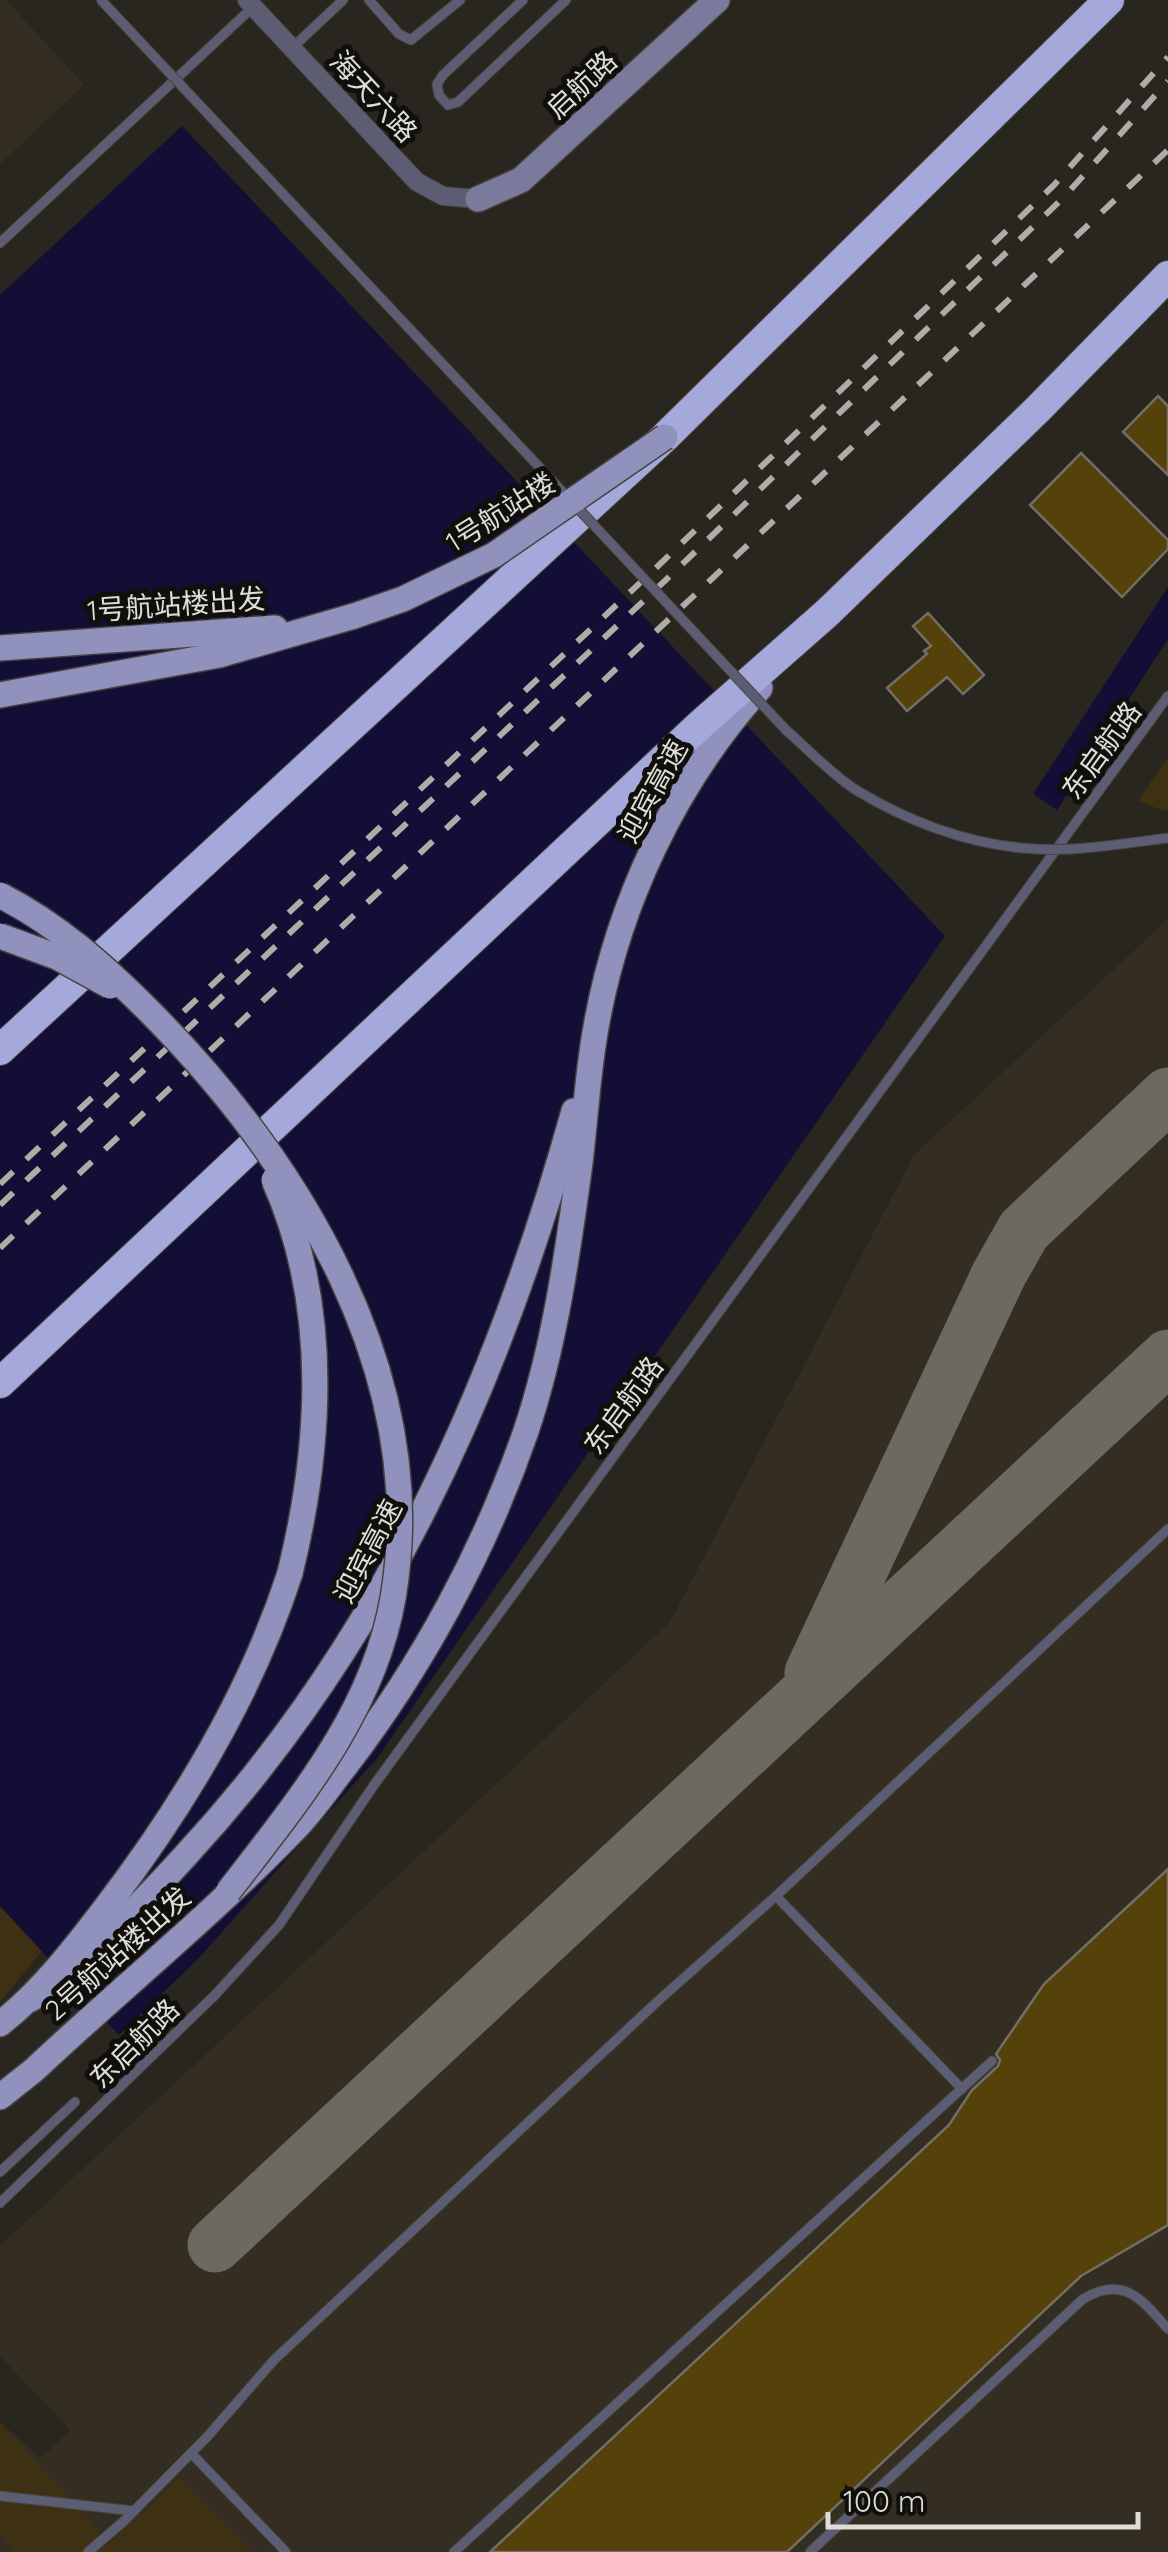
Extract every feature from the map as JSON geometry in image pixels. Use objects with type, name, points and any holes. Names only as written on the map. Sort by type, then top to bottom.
[{"type":"highway","points":[[0,1050],[665,438],[1108,0]]},
{"type":"highway","points":[[0,1383],[672,751],[826,613],[1038,409],[1168,276]]},
{"type":"main road","name":"1号航站楼","points":[[354,616],[419,592],[494,554],[665,438]]},
{"type":"main road","name":"迎宾高速","points":[[31,1999],[121,1926],[243,1792],[341,1659],[375,1603],[440,1476],[523,1282],[595,1034],[624,916],[645,867],[682,796],[726,725],[826,613]]},
{"type":"main road","name":"1号航站楼出发","points":[[0,648],[216,634],[354,616]]},
{"type":"main road","points":[[0,695],[218,655],[354,616]]},
{"type":"main road","points":[[0,895],[32,911],[111,972],[190,1052],[290,1182],[356,1308],[389,1420],[399,1482],[400,1539],[393,1600],[366,1686],[321,1769],[228,1892]]},
{"type":"main road","points":[[0,936],[57,957],[148,1010]]},
{"type":"main road","name":"迎宾高速","points":[[228,1892],[292,1832],[365,1740],[435,1628],[491,1519],[526,1430],[563,1276],[595,1034]]},
{"type":"main road","points":[[2,2023],[31,1999],[142,1861],[192,1783],[239,1699],[275,1617],[302,1524],[316,1426],[316,1346],[308,1296],[299,1248],[278,1189],[261,1149],[230,1102]]},
{"type":"main road","name":"2号航站楼出发","points":[[0,2096],[34,2070],[228,1892]]},
{"type":"street","name":"启航路","points":[[478,199],[521,180],[717,0]]},
{"type":"street","name":"海天六路","points":[[250,3],[417,182],[443,196],[478,199]]},
{"type":"lane","points":[[101,0],[786,730],[854,788],[912,819],[966,838],[1022,848],[1084,848],[1168,838]]},
{"type":"lane","points":[[292,48],[343,0]]},
{"type":"lane","points":[[369,0],[399,34],[411,40],[460,0]]},
{"type":"lane","points":[[522,0],[437,84],[448,105],[458,102],[566,0]]},
{"type":"lane","points":[[0,243],[250,3]]},
{"type":"lane","name":"东启航路","points":[[0,2203],[215,1994],[279,1926],[385,1769],[1168,696]]},
{"type":"lane","points":[[88,2552],[134,2511],[274,2360],[1168,1529]]},
{"type":"lane","points":[[776,1896],[962,2089]]},
{"type":"lane","points":[[454,2552],[992,2060]]},
{"type":"lane","points":[[0,2104],[34,2070]]},
{"type":"lane","points":[[0,2172],[75,2102]]},
{"type":"lane","points":[[810,2552],[1083,2299],[1116,2287],[1133,2294],[1168,2328]]},
{"type":"lane","points":[[190,2453],[286,2552]]},
{"type":"lane","points":[[0,2496],[134,2511]]},
{"type":"shaded area","points":[[0,0],[6,0],[84,85],[0,164]]},
{"type":"shaded area","points":[[182,126],[945,936],[378,1757],[197,1960],[119,2035],[0,1906],[0,295]]},
{"type":"shaded area","points":[[1168,587],[1168,639],[1057,810],[1033,794]]},
{"type":"shaded area","points":[[1168,757],[1168,810],[1164,811],[1138,801]]},
{"type":"shaded area","points":[[1168,919],[1168,2552],[0,2552],[0,2422],[41,2458],[70,2430],[0,2356],[0,2246],[670,1622],[914,1155]]},
{"type":"shaded area","points":[[0,1906],[42,1951],[0,2002]]},
{"type":"shaded area","points":[[0,2422],[110,2542],[179,2478],[252,2552],[16,2552],[0,2535]]},
{"type":"building","points":[[1158,396],[1168,406],[1168,475],[1123,432]]},
{"type":"building","points":[[1081,453],[1168,540],[1168,549],[1122,597],[1030,505]]},
{"type":"building","points":[[928,613],[984,675],[963,694],[947,677],[907,711],[887,688],[927,654],[924,651],[931,646],[913,626]]},
{"type":"building","points":[[1168,1869],[1168,2225],[1081,2276],[787,2552],[490,2552],[949,2125],[972,2090],[998,2066],[996,2054],[1044,1984]]},
{"type":"taxiway","points":[[812,1673],[999,1274],[1024,1230],[1168,1095]]},
{"type":"taxiway","points":[[215,2245],[1168,1357]]},
{"type":"railway","points":[[0,1184],[659,565],[1054,185],[1168,57]]},
{"type":"railway","points":[[0,1205],[670,576],[1065,196],[1168,81]]},
{"type":"railway","points":[[0,1248],[1168,150]]}]
